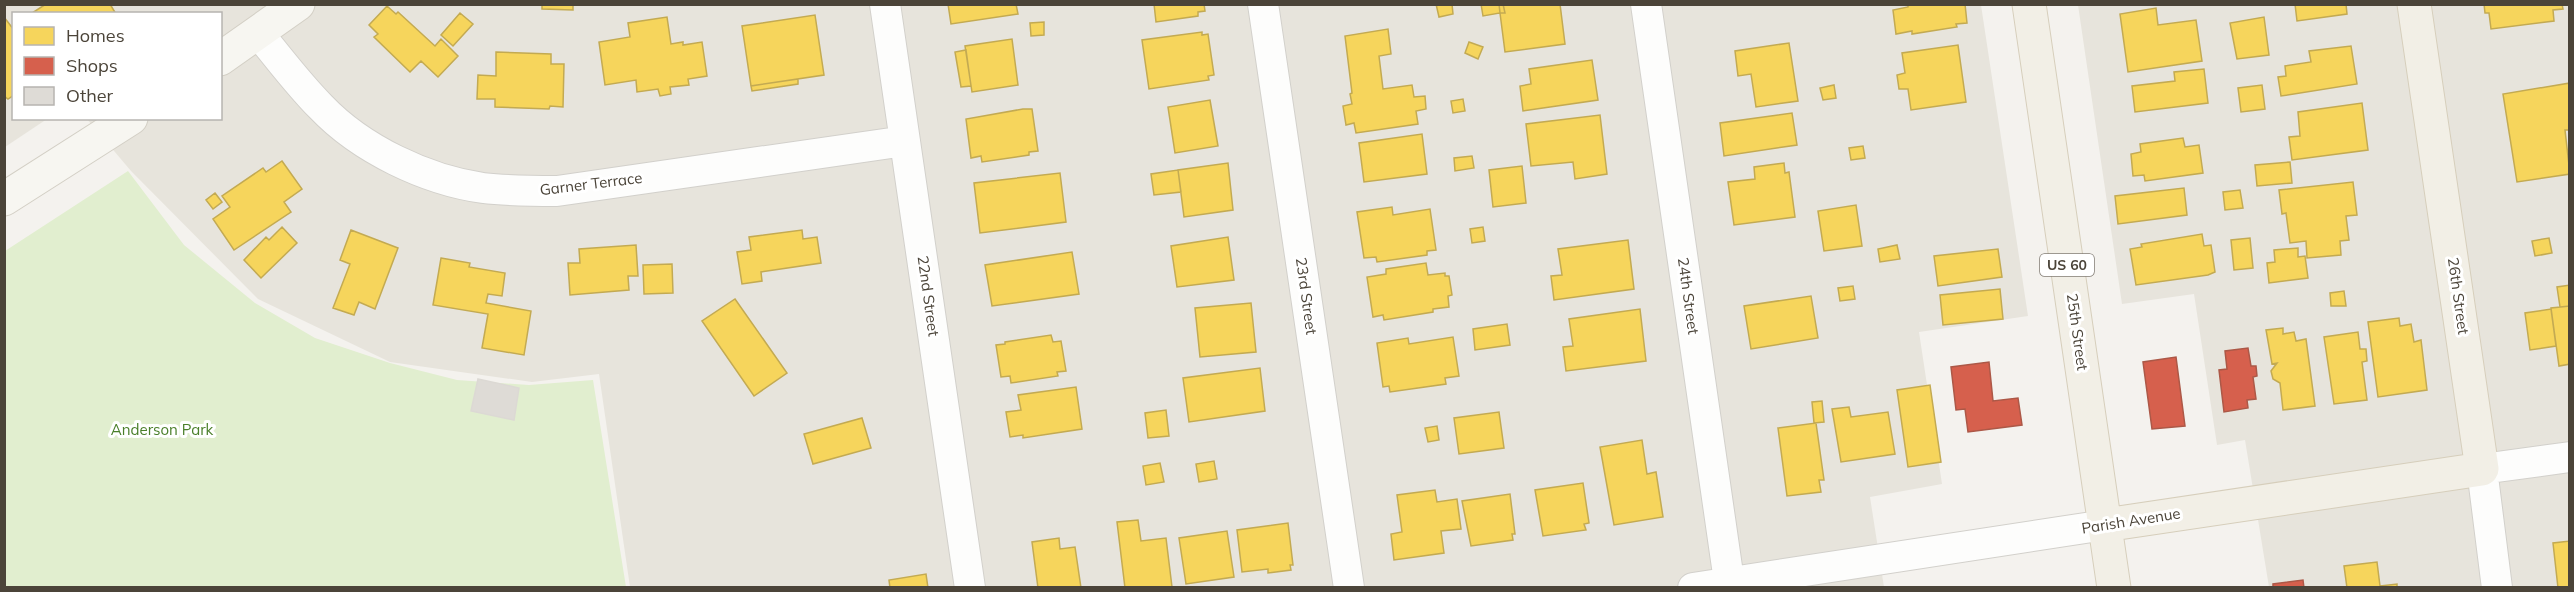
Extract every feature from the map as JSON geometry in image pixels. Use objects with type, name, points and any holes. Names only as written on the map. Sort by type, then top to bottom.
[{"type":"main road","name":"25th Street","points":[[2029,4],[2114,588]]},
{"type":"main road","name":"26th Street","points":[[2414,4],[2482,470]]},
{"type":"main road","name":"Parish Avenue","points":[[2105,525],[2482,470]]},
{"type":"street","points":[[222,58],[298,4]]},
{"type":"street","name":"22nd Street","points":[[885,4],[970,588]]},
{"type":"street","name":"23rd Street","points":[[1263,4],[1349,588]]},
{"type":"street","name":"24th Street","points":[[1646,4],[1730,585]]},
{"type":"street","name":"Garner Terrace","points":[[258,33],[322,108],[359,138],[400,162],[444,179],[481,187],[519,191],[557,191],[905,141]]},
{"type":"street","points":[[4,199],[128,120]]},
{"type":"street","name":"Parish Avenue","points":[[2482,470],[2570,457]]},
{"type":"street","name":"26th Street","points":[[2482,470],[2498,588]]},
{"type":"street","name":"Parish Avenue","points":[[1693,588],[1730,585],[2105,525]]},
{"type":"shaded area","points":[[5,5],[1981,5],[2028,316],[1919,332],[1942,484],[1870,497],[1884,587],[630,587],[599,374],[532,382],[390,362],[258,299],[131,171],[88,120],[222,120],[222,12],[12,12],[12,120],[46,120],[5,147]]},
{"type":"shaded area","points":[[2078,5],[2569,5],[2569,587],[2269,587],[2245,440],[2217,445],[2194,294],[2122,304]]},
{"type":"green space","name":"Anderson Park","points":[[128,171],[184,245],[255,303],[315,338],[390,363],[457,380],[529,385],[593,380],[626,587],[5,588],[5,251]]},
{"type":"building: Homes","points":[[46,4],[110,4],[115,12],[34,12]]},
{"type":"building: Homes","points":[[542,4],[573,4],[573,10],[542,9]]},
{"type":"building: Homes","points":[[948,4],[1016,4],[1018,14],[951,24]]},
{"type":"building: Homes","points":[[1154,4],[1204,4],[1205,11],[1198,12],[1198,16],[1156,22]]},
{"type":"building: Homes","points":[[1436,4],[1452,4],[1453,14],[1439,17]]},
{"type":"building: Homes","points":[[1481,4],[1499,4],[1500,13],[1483,16]]},
{"type":"building: Homes","points":[[1499,4],[1503,4],[1505,13],[1500,13]]},
{"type":"building: Homes","points":[[1503,4],[1560,4],[1565,44],[1505,52],[1500,13],[1505,13]]},
{"type":"building: Homes","points":[[1908,4],[1965,4],[1967,23],[1956,24],[1957,27],[1912,34],[1912,31],[1896,34],[1893,10],[1908,7]]},
{"type":"building: Homes","points":[[2295,4],[2346,4],[2347,14],[2297,21]]},
{"type":"building: Homes","points":[[2484,4],[2562,4],[2563,9],[2553,10],[2554,21],[2491,29],[2489,13],[2485,13]]},
{"type":"building: Homes","points":[[387,6],[396,14],[398,12],[435,46],[441,39],[458,56],[438,77],[421,61],[410,72],[374,37],[378,34],[369,25]]},
{"type":"building: Homes","points":[[2156,8],[2158,25],[2196,20],[2202,61],[2128,72],[2120,14]]},
{"type":"building: Homes","points":[[460,13],[473,24],[453,46],[441,35]]},
{"type":"building: Homes","points":[[815,15],[824,75],[751,86],[742,26]]},
{"type":"building: Homes","points":[[4,17],[12,27],[12,96],[8,99],[4,96]]},
{"type":"building: Homes","points":[[667,17],[671,44],[702,42],[707,76],[688,79],[689,85],[670,87],[671,94],[660,96],[658,89],[637,92],[636,80],[605,85],[599,42],[630,37],[628,23]]},
{"type":"building: Homes","points":[[2264,17],[2269,55],[2237,59],[2230,23]]},
{"type":"building: Homes","points":[[1044,22],[1044,35],[1031,36],[1030,23]]},
{"type":"building: Homes","points":[[1388,29],[1391,54],[1379,56],[1383,89],[1412,85],[1414,97],[1425,96],[1426,109],[1416,111],[1418,124],[1356,133],[1354,123],[1346,125],[1343,106],[1352,104],[1345,36]]},
{"type":"building: Homes","points":[[1202,32],[1202,35],[1208,34],[1214,75],[1208,76],[1209,80],[1149,89],[1142,40]]},
{"type":"building: Homes","points":[[1012,39],[1018,85],[972,92],[965,46]]},
{"type":"building: Homes","points":[[1469,42],[1483,47],[1478,59],[1465,53]]},
{"type":"building: Homes","points":[[1789,43],[1798,101],[1756,107],[1751,74],[1738,76],[1735,51]]},
{"type":"building: Homes","points":[[1958,45],[1966,102],[1911,110],[1908,89],[1899,89],[1897,75],[1905,73],[1902,53]]},
{"type":"building: Homes","points":[[2351,46],[2357,84],[2281,96],[2278,77],[2286,76],[2285,66],[2311,62],[2309,51]]},
{"type":"building: Homes","points":[[966,50],[971,86],[961,87],[955,52]]},
{"type":"building: Homes","points":[[496,52],[551,54],[551,64],[564,64],[563,107],[550,106],[549,109],[495,107],[495,99],[477,99],[478,75],[496,76]]},
{"type":"building: Homes","points":[[1592,60],[1598,100],[1523,111],[1520,86],[1531,84],[1529,69]]},
{"type":"building: Homes","points":[[2204,69],[2208,103],[2135,112],[2132,86],[2175,81],[2174,72]]},
{"type":"building: Homes","points":[[798,79],[798,84],[752,91],[751,86]]},
{"type":"building: Homes","points":[[2570,83],[2570,130],[2565,130],[2570,174],[2517,182],[2503,94]]},
{"type":"building: Homes","points":[[1834,85],[1836,98],[1823,100],[1820,88]]},
{"type":"building: Homes","points":[[2262,85],[2265,109],[2241,112],[2238,88]]},
{"type":"building: Homes","points":[[1463,99],[1465,111],[1453,113],[1451,101]]},
{"type":"building: Homes","points":[[1210,100],[1218,146],[1175,153],[1168,107]]},
{"type":"building: Homes","points":[[2362,103],[2368,150],[2292,160],[2289,137],[2300,136],[2298,112]]},
{"type":"building: Homes","points":[[1032,109],[1038,151],[1029,152],[1029,155],[982,162],[981,156],[971,158],[966,119]]},
{"type":"building: Homes","points":[[1792,113],[1797,145],[1724,156],[1720,123]]},
{"type":"building: Homes","points":[[1600,115],[1607,174],[1575,179],[1573,162],[1531,166],[1526,124]]},
{"type":"building: Homes","points":[[1422,134],[1427,174],[1364,182],[1359,143]]},
{"type":"building: Homes","points":[[2183,138],[2185,147],[2199,145],[2203,173],[2145,181],[2144,175],[2133,176],[2131,154],[2141,152],[2140,144]]},
{"type":"building: Homes","points":[[1863,146],[1865,158],[1851,160],[1849,148]]},
{"type":"building: Homes","points":[[1472,156],[1474,168],[1455,171],[1454,158]]},
{"type":"building: Homes","points":[[282,161],[302,189],[284,202],[291,212],[234,250],[213,219],[230,207],[222,196],[263,168],[266,172]]},
{"type":"building: Homes","points":[[2290,162],[2292,183],[2257,186],[2255,165]]},
{"type":"building: Homes","points":[[1228,163],[1233,210],[1184,217],[1178,170]]},
{"type":"building: Homes","points":[[1784,163],[1785,173],[1789,172],[1795,217],[1734,225],[1728,182],[1755,179],[1754,167]]},
{"type":"building: Homes","points":[[1522,166],[1526,203],[1493,207],[1489,170]]},
{"type":"building: Homes","points":[[1178,170],[1181,192],[1154,195],[1151,174]]},
{"type":"building: Homes","points":[[1060,173],[1066,222],[980,233],[974,183]]},
{"type":"building: Homes","points":[[2353,182],[2357,215],[2346,216],[2349,240],[2340,241],[2341,255],[2307,258],[2306,241],[2290,243],[2286,213],[2282,214],[2279,190]]},
{"type":"building: Homes","points":[[2184,188],[2187,215],[2118,224],[2115,196]]},
{"type":"building: Homes","points":[[2240,190],[2243,208],[2225,210],[2223,192]]},
{"type":"building: Homes","points":[[215,193],[222,202],[213,209],[206,200]]},
{"type":"building: Homes","points":[[1856,205],[1862,246],[1824,251],[1818,211]]},
{"type":"building: Homes","points":[[1392,207],[1393,215],[1430,209],[1436,250],[1427,251],[1427,255],[1377,262],[1376,257],[1364,258],[1357,212]]},
{"type":"building: Homes","points":[[282,227],[297,243],[261,278],[244,260],[266,237],[269,240]]},
{"type":"building: Homes","points":[[1483,227],[1485,241],[1472,243],[1470,229]]},
{"type":"building: Homes","points":[[351,230],[398,248],[375,309],[359,302],[354,315],[333,308],[350,264],[340,260]]},
{"type":"building: Homes","points":[[802,230],[803,239],[817,237],[821,263],[761,272],[762,281],[742,284],[737,252],[751,250],[749,237]]},
{"type":"building: Homes","points":[[2202,234],[2204,246],[2211,245],[2215,272],[2208,275],[2136,285],[2130,249],[2142,247],[2141,244]]},
{"type":"building: Homes","points":[[1228,237],[1234,280],[1177,287],[1171,246]]},
{"type":"building: Homes","points":[[2250,238],[2253,268],[2234,270],[2231,240]]},
{"type":"building: Homes","points":[[2549,238],[2552,253],[2535,256],[2532,241]]},
{"type":"building: Homes","points":[[1628,240],[1634,289],[1554,300],[1551,276],[1562,275],[1558,249]]},
{"type":"building: Homes","points":[[636,245],[638,276],[628,276],[629,290],[570,295],[568,263],[580,263],[579,249]]},
{"type":"building: Homes","points":[[1897,245],[1900,259],[1880,262],[1878,249]]},
{"type":"building: Homes","points":[[2298,248],[2298,257],[2305,256],[2308,278],[2269,283],[2267,263],[2275,262],[2274,250]]},
{"type":"building: Homes","points":[[1998,249],[2002,277],[1938,286],[1934,256]]},
{"type":"building: Homes","points":[[1072,252],[1079,294],[992,306],[985,265]]},
{"type":"building: Homes","points":[[441,258],[470,263],[469,267],[505,273],[502,296],[488,294],[486,303],[531,311],[524,355],[482,348],[488,314],[433,305]]},
{"type":"building: Homes","points":[[1426,263],[1428,275],[1445,273],[1445,276],[1449,276],[1452,295],[1448,296],[1449,307],[1384,320],[1383,315],[1373,317],[1367,277],[1386,274],[1386,269]]},
{"type":"building: Homes","points":[[672,264],[673,293],[644,294],[643,265]]},
{"type":"building: Homes","points":[[2570,285],[2570,306],[2560,307],[2557,287]]},
{"type":"building: Homes","points":[[1853,286],[1855,299],[1840,301],[1838,288]]},
{"type":"building: Homes","points":[[2000,289],[2003,319],[1943,325],[1940,295]]},
{"type":"building: Homes","points":[[2344,291],[2346,306],[2331,306],[2330,293]]},
{"type":"building: Homes","points":[[1811,296],[1818,338],[1751,349],[1744,306]]},
{"type":"building: Homes","points":[[735,299],[787,373],[754,396],[702,321]]},
{"type":"building: Homes","points":[[1251,303],[1256,352],[1200,357],[1195,308]]},
{"type":"building: Homes","points":[[2570,306],[2570,364],[2559,366],[2551,308]]},
{"type":"building: Homes","points":[[1640,309],[1646,361],[1566,371],[1563,347],[1573,346],[1569,319]]},
{"type":"building: Homes","points":[[2551,309],[2556,346],[2530,350],[2525,313]]},
{"type":"building: Homes","points":[[2399,318],[2400,326],[2411,324],[2414,342],[2421,340],[2427,390],[2378,397],[2368,322]]},
{"type":"building: Homes","points":[[1507,324],[1510,345],[1475,350],[1473,329]]},
{"type":"building: Homes","points":[[2283,328],[2283,334],[2294,332],[2296,341],[2306,339],[2315,406],[2283,410],[2280,383],[2273,379],[2271,371],[2277,363],[2272,364],[2266,330]]},
{"type":"building: Homes","points":[[2358,332],[2360,349],[2366,349],[2367,361],[2362,362],[2367,400],[2334,404],[2324,337]]},
{"type":"building: Homes","points":[[1051,335],[1053,342],[1061,341],[1066,371],[1057,372],[1058,376],[1011,383],[1010,376],[1001,377],[996,345]]},
{"type":"building: Homes","points":[[1453,337],[1459,376],[1445,378],[1446,384],[1390,392],[1389,386],[1383,387],[1377,343],[1408,338],[1409,344]]},
{"type":"building: Homes","points":[[1260,368],[1265,411],[1189,422],[1183,378]]},
{"type":"building: Homes","points":[[1930,385],[1941,462],[1908,467],[1897,390]]},
{"type":"building: Homes","points":[[1076,387],[1082,429],[1023,438],[1023,435],[1010,437],[1006,412],[1021,410],[1018,395]]},
{"type":"building: Homes","points":[[1822,401],[1824,422],[1814,423],[1812,402]]},
{"type":"building: Homes","points":[[1849,407],[1851,417],[1888,412],[1895,454],[1841,462],[1832,409]]},
{"type":"building: Homes","points":[[1166,410],[1169,436],[1148,438],[1145,413]]},
{"type":"building: Homes","points":[[1499,412],[1504,448],[1459,454],[1454,418]]},
{"type":"building: Homes","points":[[862,418],[871,448],[813,464],[804,434]]},
{"type":"building: Homes","points":[[1816,423],[1824,480],[1819,480],[1821,492],[1787,496],[1778,428]]},
{"type":"building: Homes","points":[[1437,426],[1439,440],[1428,442],[1425,428]]},
{"type":"building: Homes","points":[[1642,440],[1647,474],[1656,472],[1663,517],[1614,525],[1600,447]]},
{"type":"building: Homes","points":[[1214,461],[1217,479],[1199,482],[1196,464]]},
{"type":"building: Homes","points":[[1160,463],[1164,482],[1146,485],[1143,466]]},
{"type":"building: Homes","points":[[1583,483],[1589,523],[1584,524],[1586,530],[1543,536],[1535,490]]},
{"type":"building: Homes","points":[[1435,490],[1437,502],[1457,499],[1461,529],[1441,531],[1444,553],[1394,560],[1391,534],[1402,532],[1397,495]]},
{"type":"building: Homes","points":[[1510,494],[1515,534],[1512,534],[1513,540],[1471,546],[1462,501]]},
{"type":"building: Homes","points":[[1138,520],[1141,541],[1166,538],[1172,587],[1125,588],[1117,522]]},
{"type":"building: Homes","points":[[1288,523],[1293,565],[1290,565],[1291,570],[1268,573],[1268,569],[1242,572],[1237,530]]},
{"type":"building: Homes","points":[[1227,531],[1234,577],[1186,584],[1179,538]]},
{"type":"building: Homes","points":[[1059,538],[1060,549],[1075,547],[1081,588],[1038,588],[1032,542]]},
{"type":"building: Homes","points":[[2570,541],[2570,588],[2558,588],[2553,543]]},
{"type":"building: Homes","points":[[2377,562],[2380,586],[2397,584],[2397,588],[2347,588],[2344,566]]},
{"type":"building: Homes","points":[[926,574],[928,588],[890,588],[889,580]]},
{"type":"building: Shops","points":[[2248,348],[2251,366],[2256,366],[2257,376],[2253,377],[2256,399],[2247,400],[2248,408],[2224,412],[2219,370],[2227,369],[2225,351]]},
{"type":"building: Shops","points":[[2176,357],[2185,426],[2152,429],[2143,362]]},
{"type":"building: Shops","points":[[1989,362],[1993,401],[2018,398],[2022,425],[1968,432],[1965,409],[1956,410],[1951,367]]},
{"type":"building: Shops","points":[[2303,580],[2304,588],[2273,588],[2273,584]]},
{"type":"building: Other","points":[[478,379],[519,388],[514,420],[471,411]]}]
